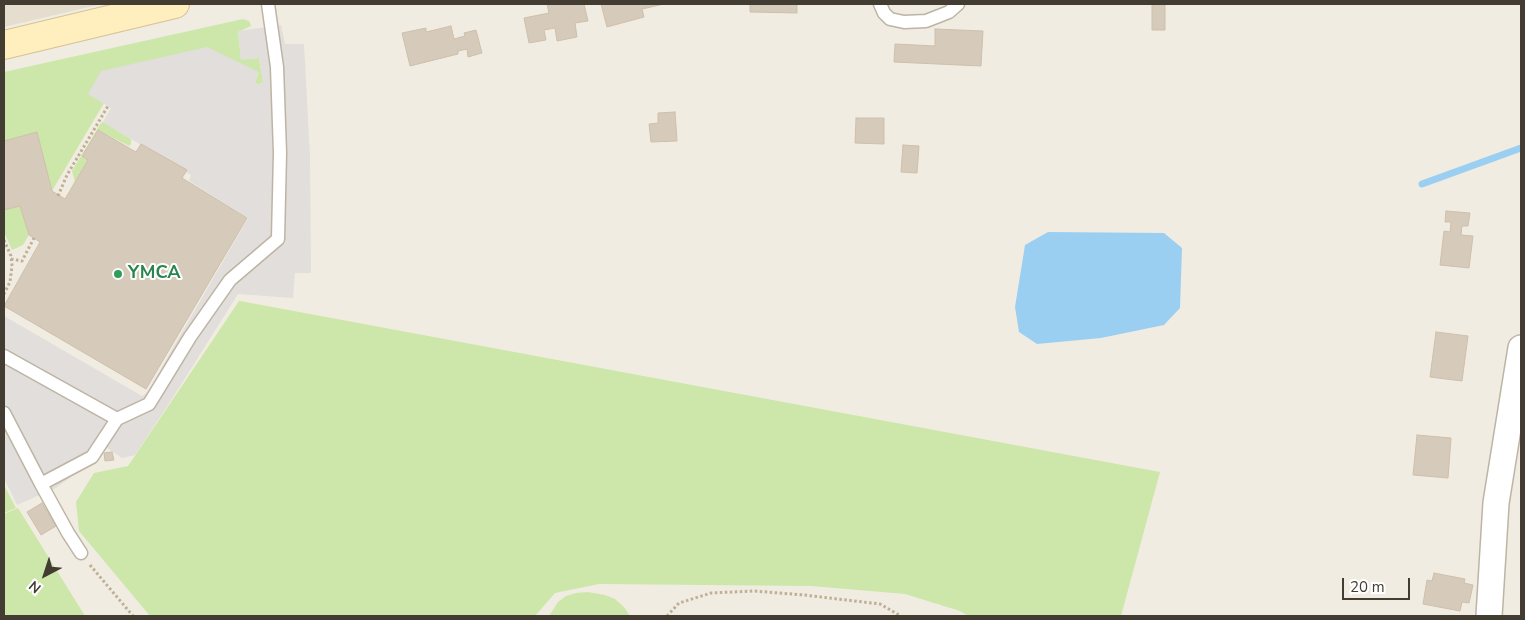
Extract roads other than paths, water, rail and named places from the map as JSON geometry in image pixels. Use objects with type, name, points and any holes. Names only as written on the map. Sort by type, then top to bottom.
[{"type":"main road","points":[[4,45],[175,4]]},
{"type":"street","points":[[1489,616],[1496,502],[1521,348]]},
{"type":"lane","points":[[41,484],[92,457],[117,419],[149,404],[190,337],[230,280],[278,239],[280,153],[277,67],[268,4]]},
{"type":"lane","points":[[880,4],[884,13],[890,18],[904,22],[926,21],[949,12],[958,4]]},
{"type":"lane","points":[[4,356],[117,419]]},
{"type":"lane","points":[[4,413],[41,484],[81,553]]},
{"type":"water","points":[[1048,232],[1164,233],[1182,248],[1180,308],[1164,325],[1101,338],[1037,344],[1019,332],[1015,307],[1025,245]]},
{"type":"waterway","points":[[1422,184],[1521,148]]},
{"type":"place","name":"YMCA","points":[[118,274]]}]
